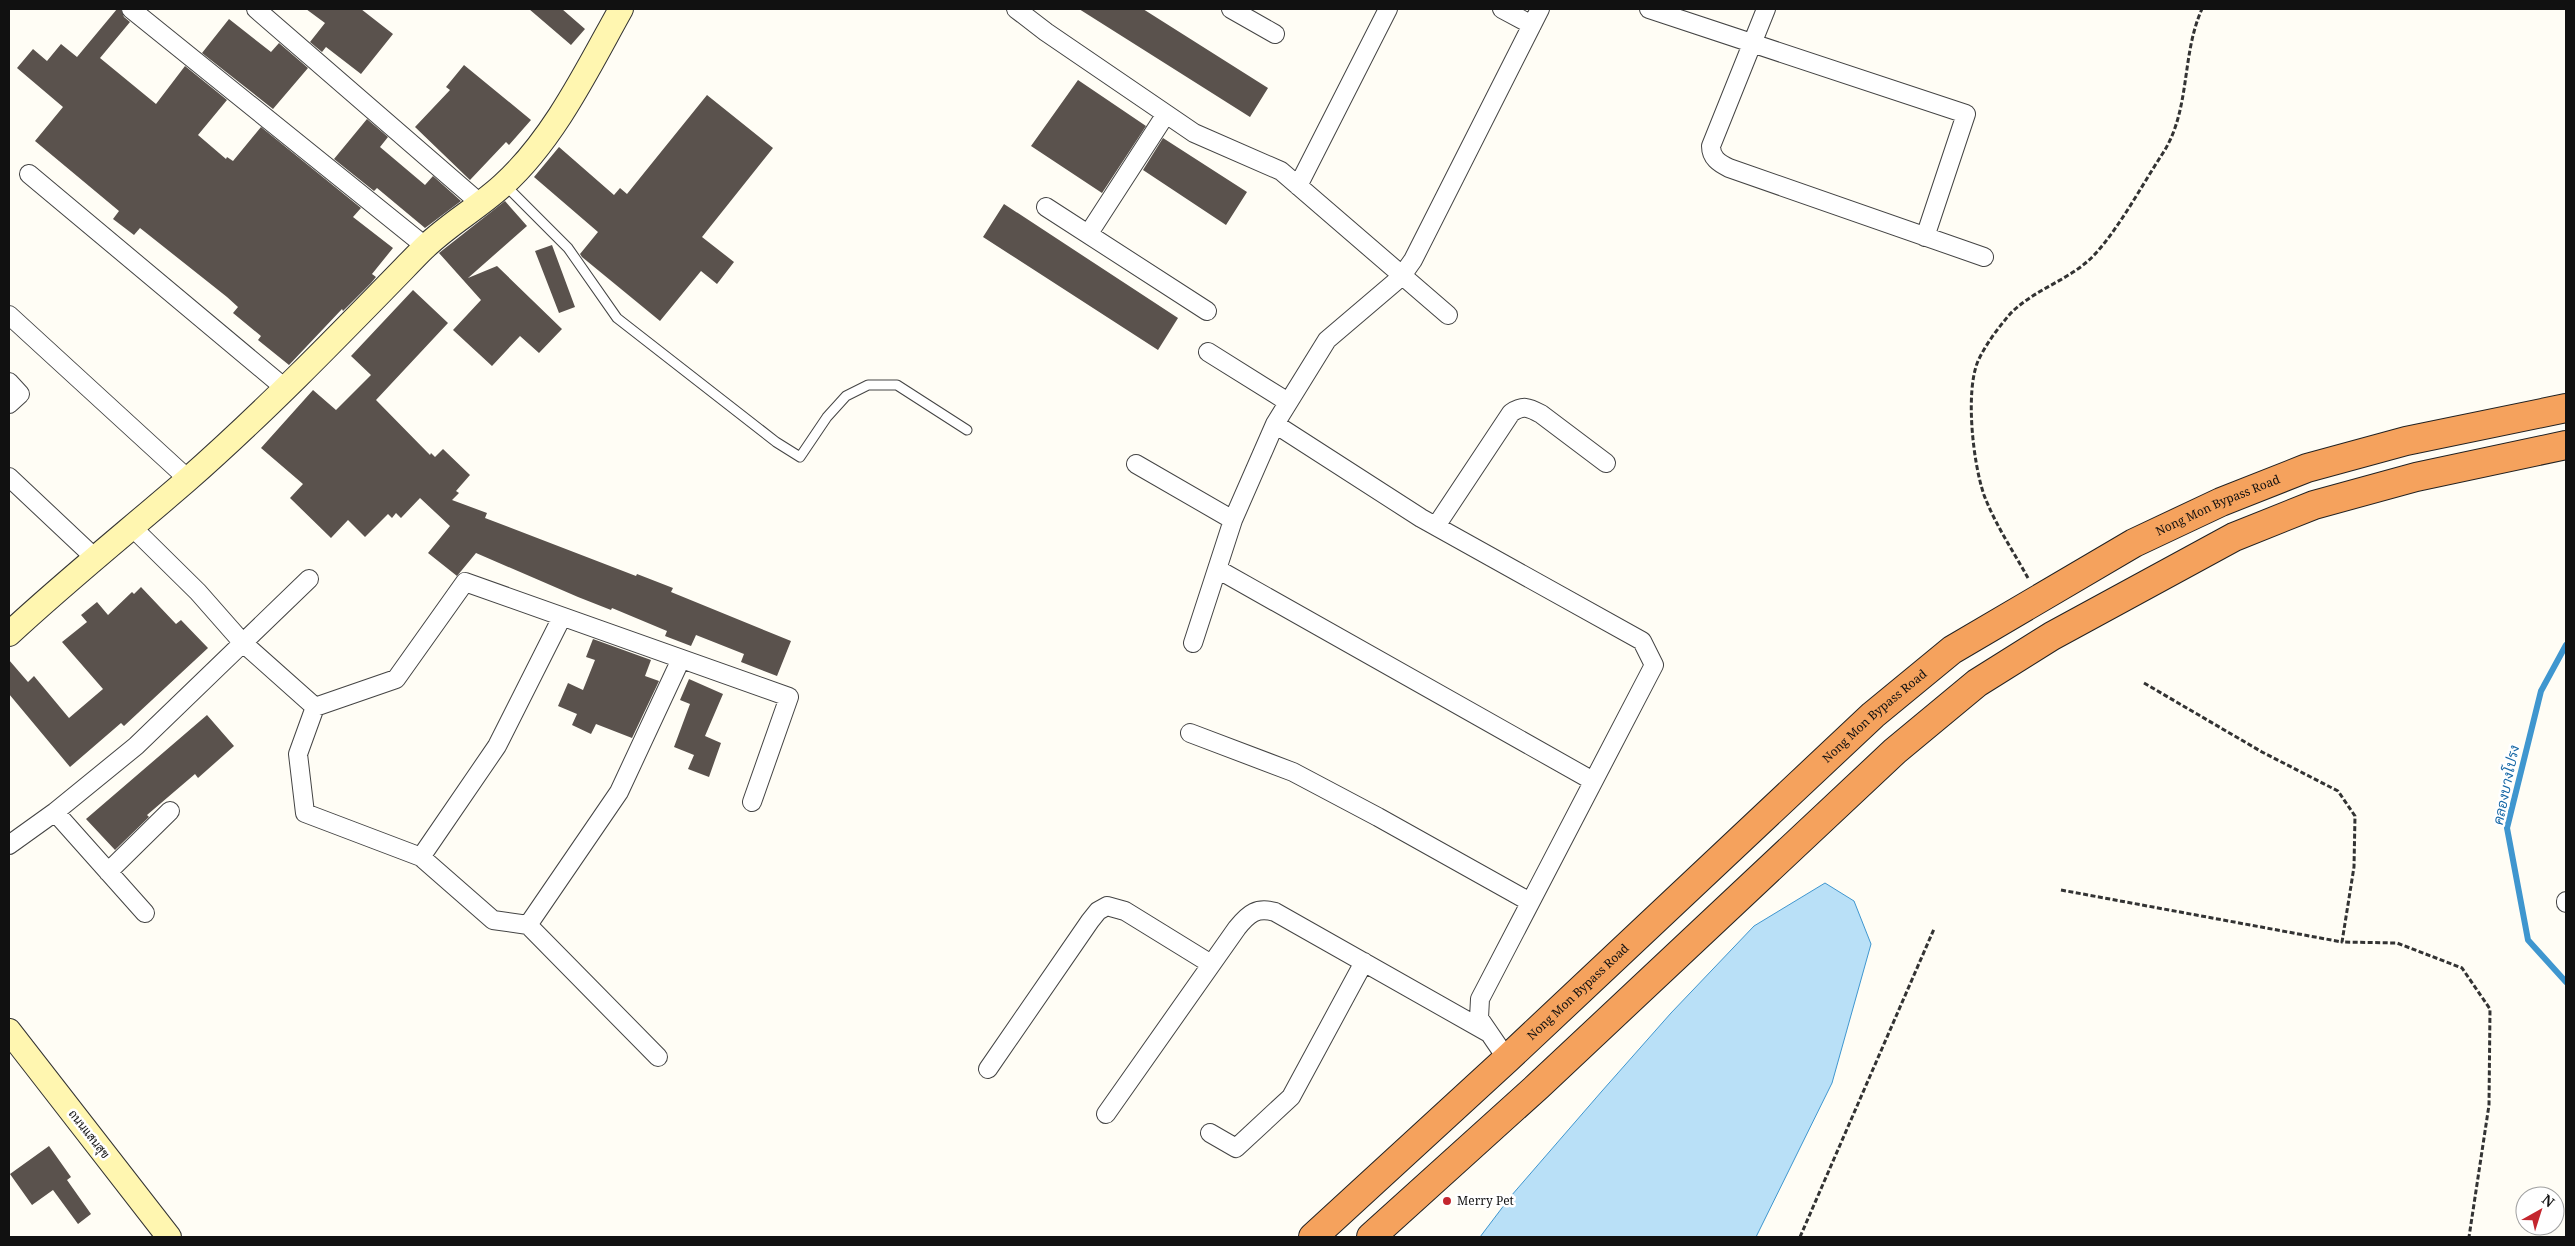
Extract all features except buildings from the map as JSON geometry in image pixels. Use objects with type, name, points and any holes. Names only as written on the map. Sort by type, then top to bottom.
[{"type":"highway","name":"Nong Mon Bypass Road","points":[[1313,1237],[1507,1059],[1873,715],[1952,650],[2039,597],[2134,543],[2221,502],[2307,468],[2406,441],[2561,409]]},
{"type":"highway","points":[[1371,1237],[1538,1086],[1895,751],[1977,683],[2052,636],[2243,534],[2314,505],[2416,477],[2565,445]]},
{"type":"street","points":[[131,9],[426,246]]},
{"type":"street","points":[[256,9],[481,204]]},
{"type":"street","points":[[9,634],[131,526],[188,479],[286,389],[426,246],[505,184],[529,158],[571,98],[620,9]]},
{"type":"street","points":[[1016,9],[1194,133],[1281,171],[1401,277],[1448,315]]},
{"type":"street","points":[[1231,9],[1275,34]]},
{"type":"street","points":[[1298,186],[1388,9]]},
{"type":"street","points":[[1502,9],[1532,25]]},
{"type":"street","points":[[1193,643],[1219,570],[1233,520],[1275,424],[1327,340],[1401,277],[1413,260],[1540,9]]},
{"type":"street","points":[[1649,9],[1966,114],[1925,237]]},
{"type":"street","points":[[1766,9],[1750,43],[1711,146],[1711,152],[1716,160],[1729,168],[1984,257]]},
{"type":"street","points":[[1089,233],[1166,114]]},
{"type":"street","points":[[29,174],[286,389]]},
{"type":"street","points":[[1046,207],[1207,310]]},
{"type":"street","points":[[9,315],[188,479]]},
{"type":"street","points":[[1208,352],[1288,402]]},
{"type":"street","points":[[9,382],[20,394],[9,404]]},
{"type":"street","points":[[1436,526],[1511,413],[1520,407],[1528,407],[1540,414],[1606,463]]},
{"type":"street","points":[[1275,424],[1436,526],[1642,641],[1654,665],[1480,998],[1479,1018],[1507,1059]]},
{"type":"street","points":[[1136,464],[1233,520]]},
{"type":"street","points":[[9,477],[95,558]]},
{"type":"street","points":[[131,526],[198,592],[242,642],[315,707]]},
{"type":"street","points":[[1219,570],[1593,781]]},
{"type":"street","points":[[9,845],[55,812],[136,746],[309,579]]},
{"type":"street","points":[[315,707],[396,679],[465,582],[789,697],[752,802]]},
{"type":"street","points":[[421,857],[497,746],[562,617]]},
{"type":"street","points":[[528,925],[619,792],[681,659]]},
{"type":"street","points":[[315,707],[298,754],[305,813],[421,857],[493,920],[528,925],[658,1056]]},
{"type":"street","points":[[1190,733],[1293,772],[1530,902]]},
{"type":"street","points":[[108,872],[170,811]]},
{"type":"street","points":[[55,812],[145,912]]},
{"type":"street","points":[[988,1069],[1090,921],[1098,911],[1107,906],[1125,911],[1211,964]]},
{"type":"street","points":[[1106,1114],[1247,915],[1256,910],[1264,909],[1275,912],[1490,1033]]},
{"type":"street","points":[[1210,1133],[1236,1148],[1291,1097],[1364,962]]},
{"type":"street","name":"ถนนแสนสุข","points":[[9,1031],[169,1237]]},
{"type":"lane","points":[[505,184],[568,248],[617,318],[776,442],[800,457],[827,417],[846,396],[868,385],[897,385],[967,430]]},
{"type":"path","points":[[2039,597],[1997,522],[1984,494],[1975,458],[1971,413],[1977,362],[1993,337],[2024,302],[2066,277],[2095,254],[2164,151],[2180,115],[2190,40],[2202,9]]},
{"type":"path","points":[[2144,683],[2262,752],[2338,791],[2355,816],[2354,867],[2342,942]]},
{"type":"path","points":[[2061,890],[2342,942],[2397,943],[2462,968],[2490,1009],[2488,1105],[2469,1237]]},
{"type":"path","points":[[1800,1237],[1934,929]]},
{"type":"water","points":[[1825,883],[1854,901],[1871,944],[1832,1083],[1756,1237],[1480,1237],[1511,1196],[1602,1091],[1671,1013],[1754,926]]},
{"type":"waterway","name":"คลองบางโปรง","points":[[2566,645],[2541,691],[2507,828],[2528,940],[2566,982]]},
{"type":"place","name":"Merry Pet","points":[[1447,1201]]}]
